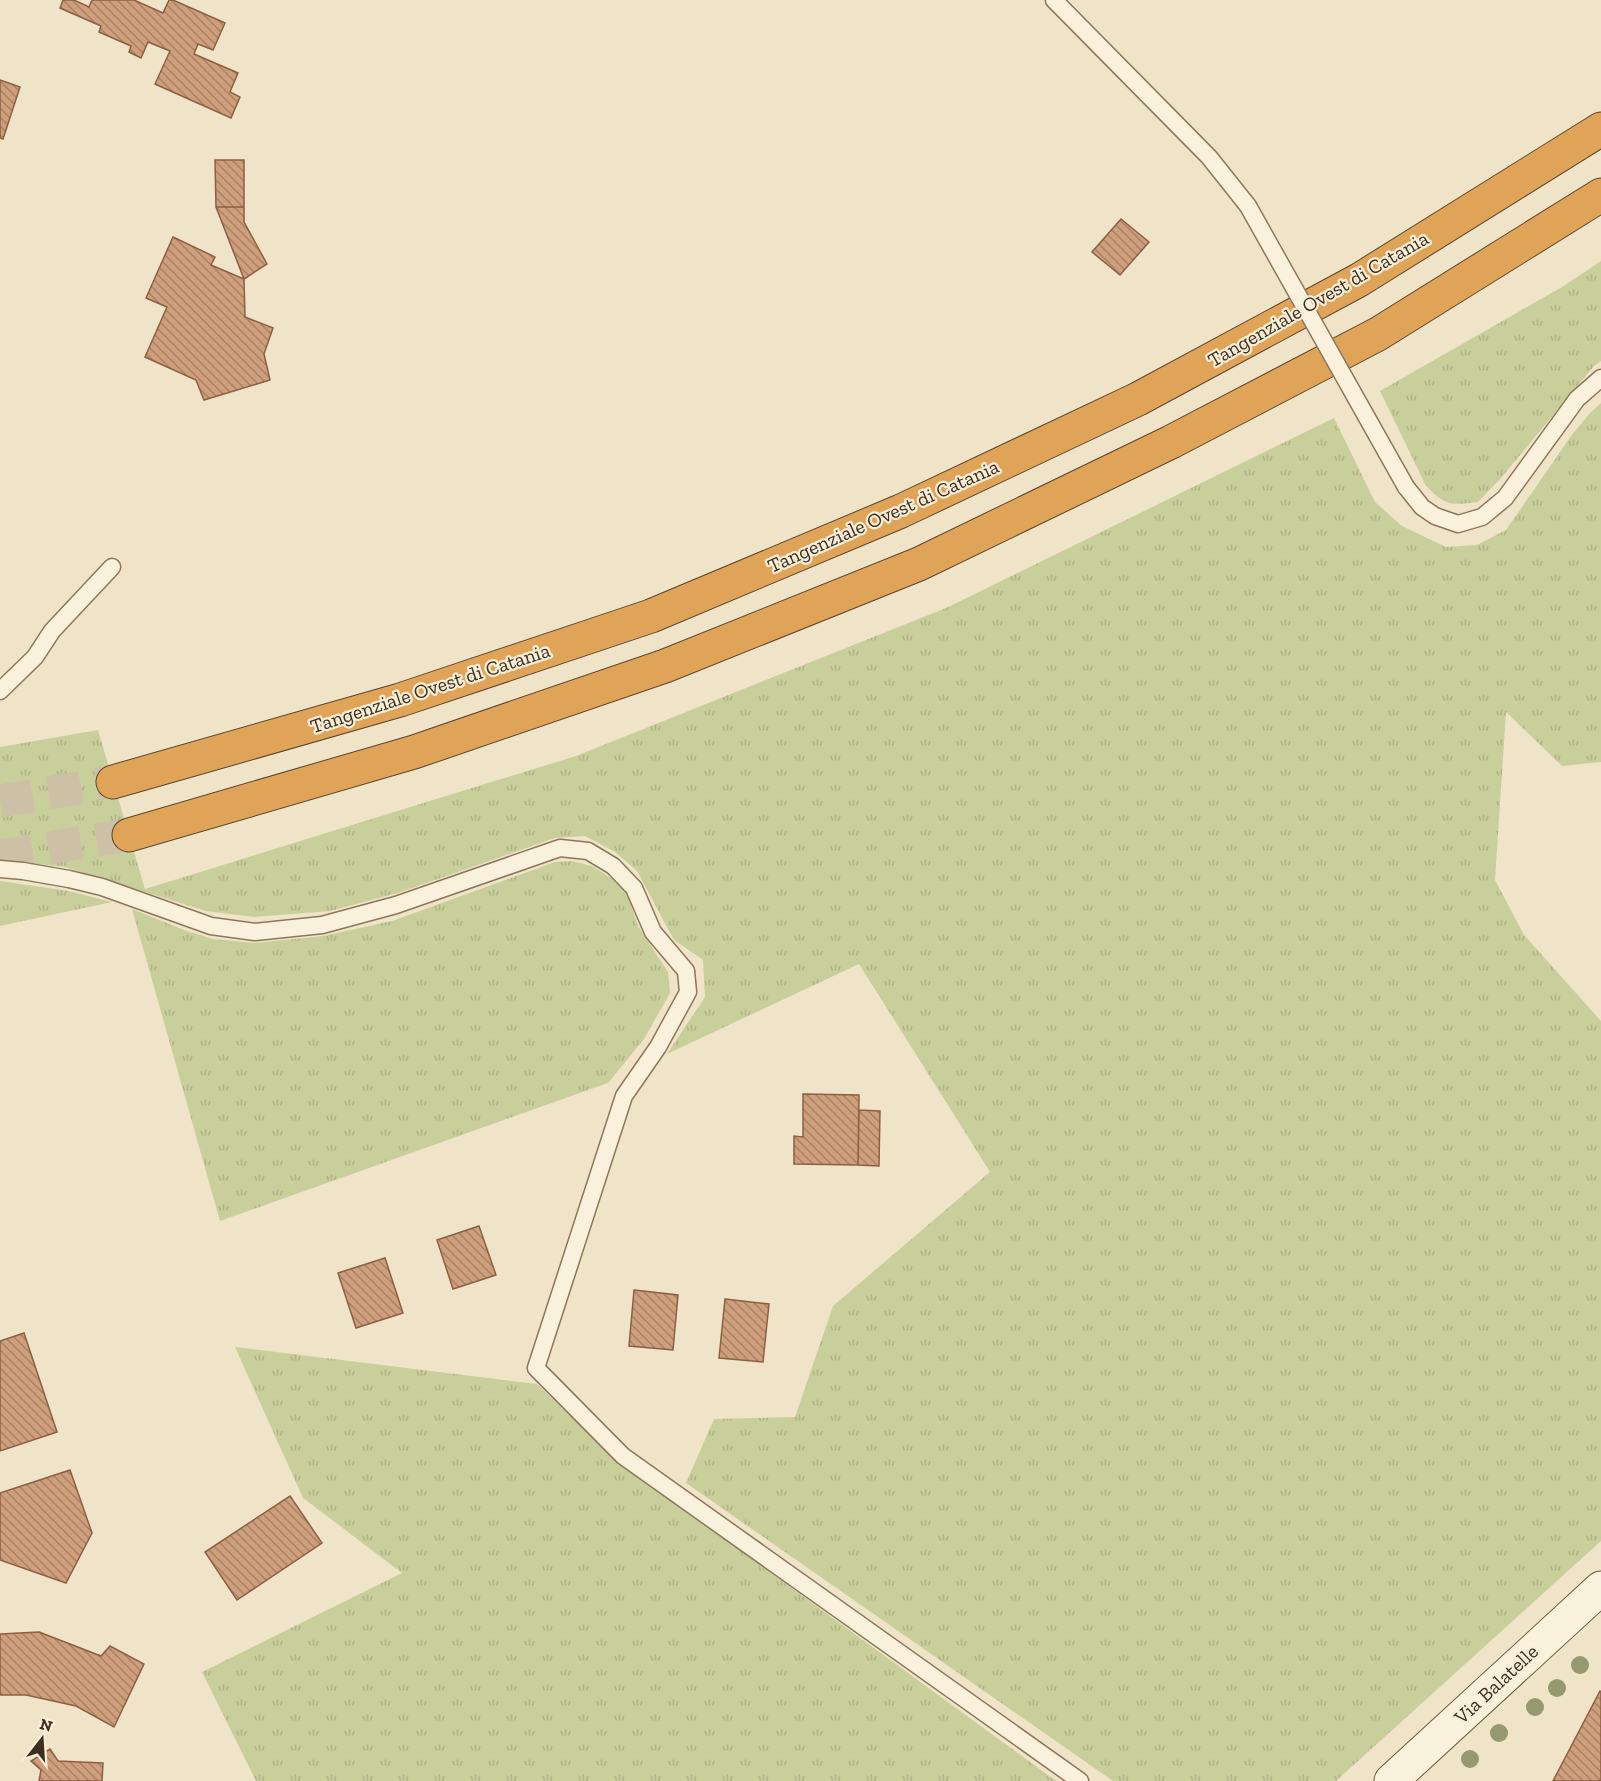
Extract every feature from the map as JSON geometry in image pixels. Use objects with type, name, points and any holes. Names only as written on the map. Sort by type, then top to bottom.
[{"type":"highway","name":"Tangenziale Ovest di Catania","points":[[113,782],[400,700],[651,616],[902,511],[1138,399],[1359,280],[1601,129]]},
{"type":"highway","points":[[129,835],[414,752],[578,696],[665,666],[919,564],[1171,442],[1378,334],[1601,195]]},
{"type":"main road","name":"Via Balatelle","points":[[1391,1781],[1601,1588]]},
{"type":"lane","points":[[1054,0],[1209,157],[1248,206],[1406,487],[1422,507],[1436,516],[1458,524],[1482,517],[1505,498],[1577,399],[1601,378]]},
{"type":"lane","points":[[0,691],[34,657],[52,631],[112,567]]},
{"type":"lane","points":[[0,869],[69,879],[102,887],[211,926],[255,932],[322,925],[396,905],[560,848],[588,851],[613,866],[634,888],[653,932],[687,971],[688,992],[658,1047],[624,1096],[536,1368],[623,1456],[1080,1781]]},
{"type":"green space","points":[[1601,261],[1601,361],[1594,366],[1501,478],[1478,502],[1455,504],[1439,498],[1426,486],[1380,391],[1562,287]]},
{"type":"green space","points":[[1601,403],[1601,762],[1562,766],[1506,712],[1495,880],[1524,935],[1601,1021],[1601,1541],[1336,1781],[1113,1781],[686,1483],[714,1419],[795,1417],[833,1306],[990,1172],[859,964],[667,1054],[705,997],[703,960],[674,940],[637,871],[615,852],[585,836],[555,838],[398,893],[330,911],[254,917],[206,911],[65,867],[0,860],[0,747],[98,730],[145,889],[576,756],[946,608],[1334,418],[1375,502],[1402,526],[1446,547],[1477,545],[1506,530],[1571,436]]},
{"type":"green space","points":[[572,861],[592,866],[611,878],[627,893],[638,926],[668,972],[670,993],[644,1039],[608,1083],[220,1221],[132,909],[213,939],[254,943],[323,936],[392,921],[555,862]]},
{"type":"green space","points":[[0,881],[69,891],[112,902],[0,926]]},
{"type":"green space","points":[[235,1347],[537,1384],[615,1459],[1056,1781],[256,1781],[202,1672],[402,1573],[303,1498]]},
{"type":"building","points":[[63,0],[74,0],[89,7],[92,0],[134,0],[163,13],[169,0],[173,0],[225,23],[213,50],[198,44],[194,54],[238,73],[230,92],[240,97],[231,118],[155,84],[170,51],[148,42],[141,58],[129,52],[131,46],[99,32],[101,26],[60,8]]},
{"type":"building","points":[[0,80],[20,87],[3,139],[0,138]]},
{"type":"building","points":[[215,160],[244,160],[244,207],[216,207]]},
{"type":"building","points":[[216,207],[244,207],[244,222],[267,264],[244,279]]},
{"type":"building","points":[[1121,219],[1149,242],[1120,275],[1092,252]]},
{"type":"building","points":[[173,237],[215,257],[211,265],[244,279],[245,317],[273,328],[264,354],[270,380],[204,400],[196,380],[145,357],[167,307],[146,298]]},
{"type":"building","points":[[803,1094],[859,1095],[858,1165],[794,1164],[794,1136],[803,1137]]},
{"type":"building","points":[[859,1110],[880,1111],[879,1166],[858,1165]]},
{"type":"building","points":[[479,1226],[496,1275],[453,1289],[437,1240]]},
{"type":"building","points":[[385,1258],[403,1313],[356,1328],[338,1273]]},
{"type":"building","points":[[634,1290],[678,1295],[673,1350],[629,1346]]},
{"type":"building","points":[[725,1299],[769,1304],[763,1362],[719,1358]]},
{"type":"building","points":[[24,1333],[57,1432],[0,1451],[0,1341]]},
{"type":"building","points":[[70,1470],[92,1533],[66,1583],[0,1560],[0,1493]]},
{"type":"building","points":[[290,1496],[322,1543],[237,1600],[205,1552]]},
{"type":"building","points":[[39,1632],[101,1656],[110,1646],[144,1664],[114,1727],[76,1706],[26,1695],[0,1695],[0,1634]]},
{"type":"building","points":[[1600,1691],[1601,1781],[1553,1781]]},
{"type":"building","points":[[50,1749],[58,1761],[103,1763],[102,1781],[39,1781],[41,1770],[31,1761]]},
{"type":"tunnel","points":[[0,801],[113,782]]},
{"type":"tunnel","points":[[0,856],[129,835]]}]
